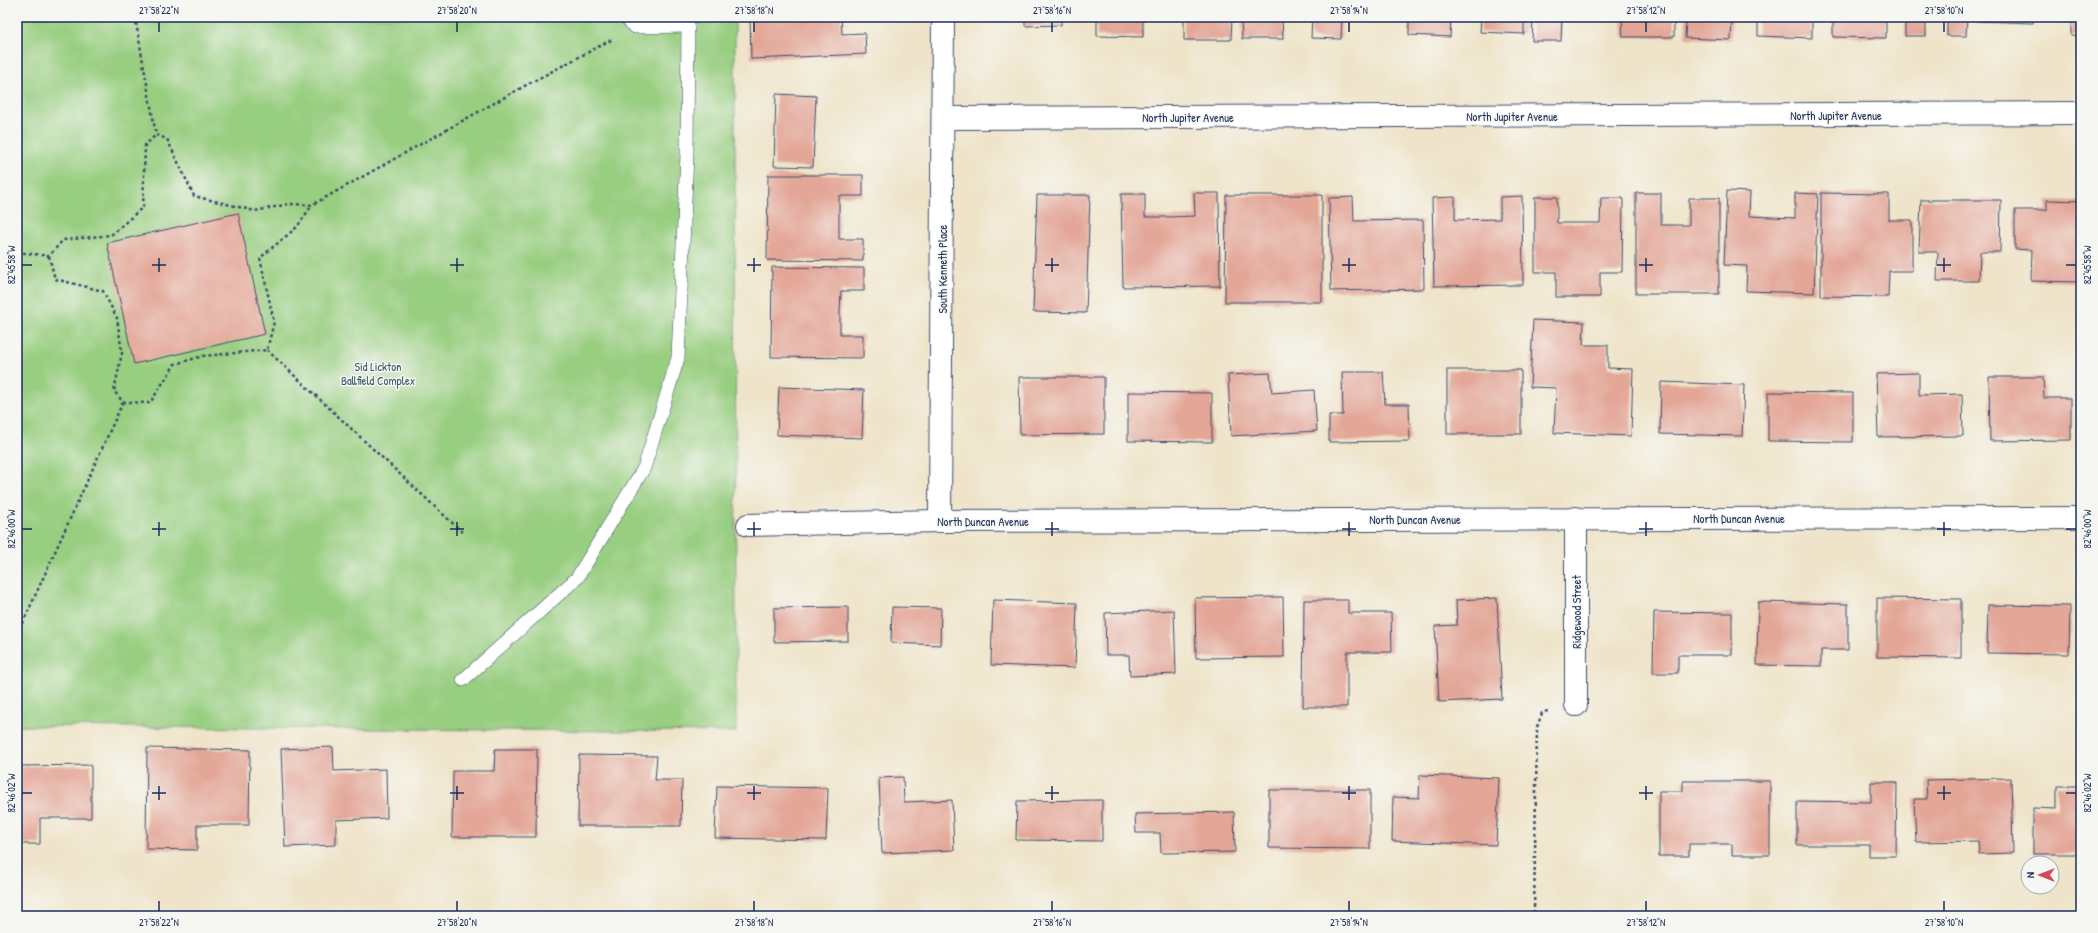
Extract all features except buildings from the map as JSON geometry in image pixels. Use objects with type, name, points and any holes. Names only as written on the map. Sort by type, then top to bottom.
[{"type":"street","name":"South Kenneth Place","points":[[940,522],[943,17]]},
{"type":"street","name":"North Jupiter Avenue","points":[[943,118],[2081,113]]},
{"type":"street","name":"North Duncan Avenue","points":[[748,525],[940,522],[1576,518],[2081,518]]},
{"type":"street","name":"Ridgewood Street","points":[[1576,518],[1576,705]]},
{"type":"lane","points":[[463,680],[577,578],[644,468],[678,358],[687,154],[688,22],[635,27],[625,17]]},
{"type":"path","points":[[135,17],[156,135]]},
{"type":"path","points":[[267,350],[274,322],[260,258],[297,227],[312,205],[530,83],[635,27]]},
{"type":"path","points":[[156,135],[167,139],[194,196],[255,211],[289,204],[312,205]]},
{"type":"path","points":[[49,256],[63,240],[111,235],[143,207],[145,145],[156,135]]},
{"type":"path","points":[[17,252],[49,256]]},
{"type":"path","points":[[49,256],[55,279],[103,292],[117,318],[122,353],[114,391],[123,402],[150,403],[175,364],[203,356],[267,350],[462,532]]},
{"type":"path","points":[[20,629],[123,402]]},
{"type":"path","points":[[1534,913],[1537,727],[1542,714],[1553,709],[1576,705]]},
{"type":"green space","name":"Sid Lickton Ballfield Complex","points":[[17,17],[735,17],[736,732],[17,726]]}]
